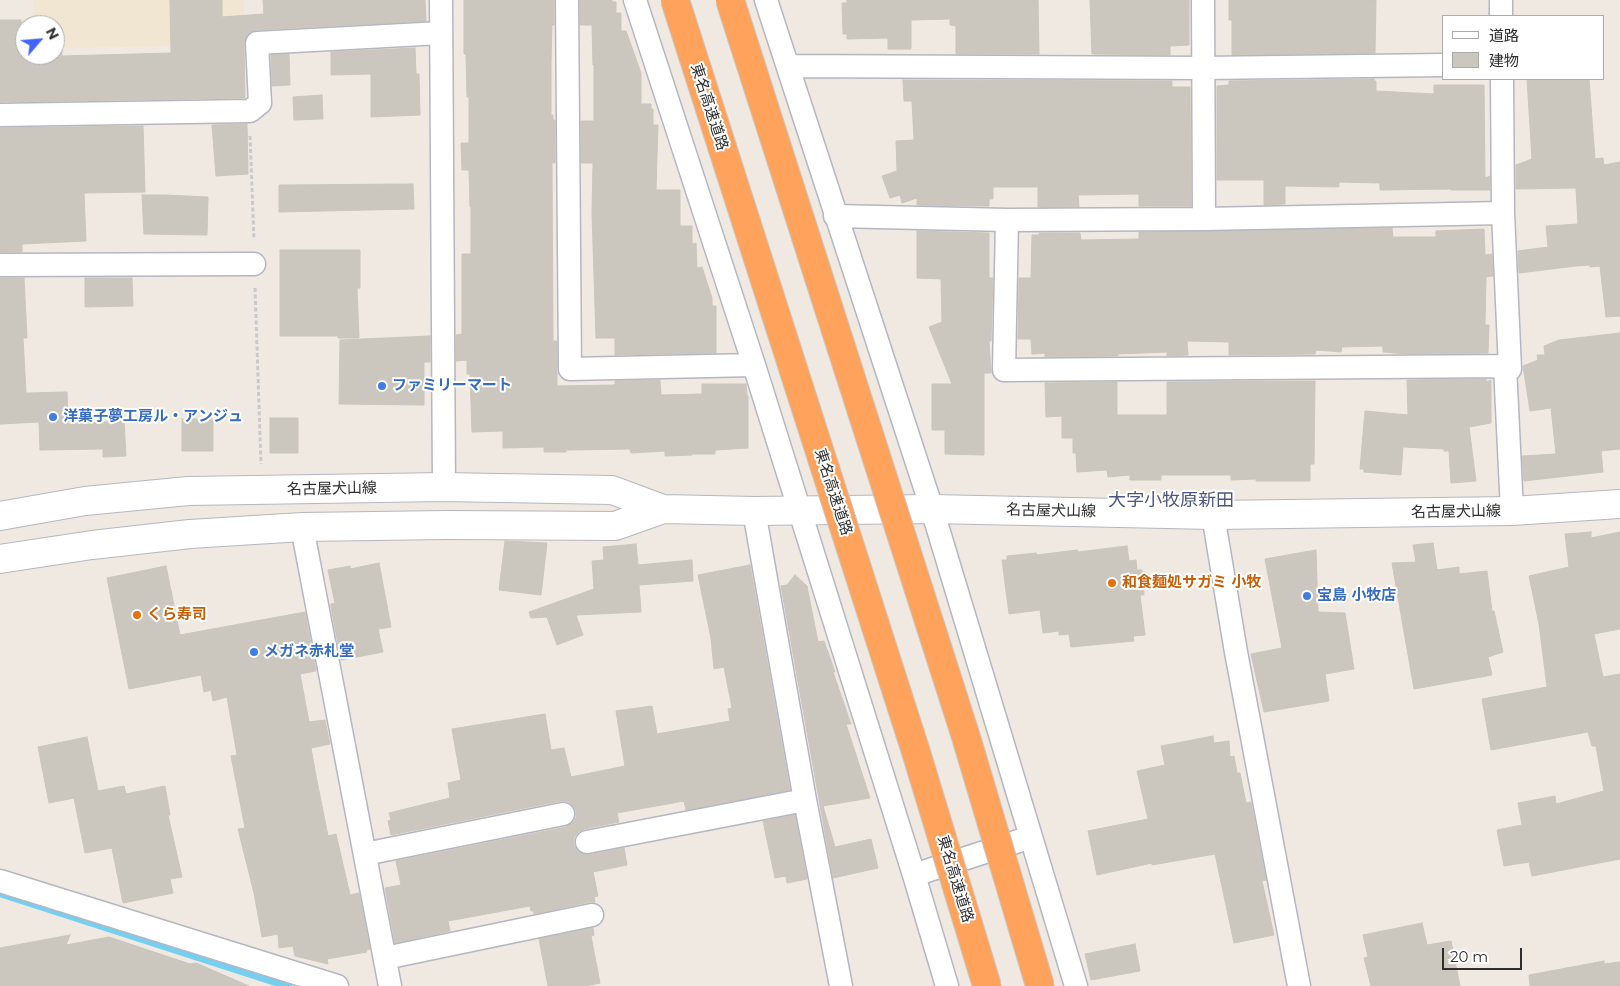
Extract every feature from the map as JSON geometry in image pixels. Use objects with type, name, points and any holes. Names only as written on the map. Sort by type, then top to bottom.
[{"type":"highway","name":"東名高速道路","points":[[675,0],[913,743],[988,986]]},
{"type":"highway","points":[[730,0],[966,737],[1040,986]]},
{"type":"main road","name":"名古屋犬山線","points":[[0,516],[85,501],[188,491],[444,487],[612,490],[663,509],[754,511],[932,509],[1213,515],[1512,512],[1620,504]]},
{"type":"main road","name":"名古屋犬山線","points":[[0,560],[111,542],[190,534],[302,527],[447,525],[615,526],[663,509]]},
{"type":"street","points":[[441,0],[444,487]]},
{"type":"street","points":[[567,0],[570,369],[754,365]]},
{"type":"street","points":[[635,0],[754,365],[948,986]]},
{"type":"street","points":[[766,0],[932,509],[1076,986]]},
{"type":"street","points":[[1203,0],[1204,219]]},
{"type":"street","points":[[1501,0],[1501,15]]},
{"type":"street","points":[[0,114],[250,111],[260,103],[257,43],[441,33]]},
{"type":"street","points":[[788,66],[1203,68],[1442,65]]},
{"type":"street","points":[[1007,220],[1004,370],[1506,366],[1510,369],[1503,213],[1502,80]]},
{"type":"street","points":[[835,216],[1007,220],[1204,219],[1503,213]]},
{"type":"street","points":[[0,265],[254,264]]},
{"type":"street","points":[[1506,366],[1512,512]]},
{"type":"street","points":[[754,511],[805,800],[841,986]]},
{"type":"street","points":[[1213,515],[1238,662],[1299,986]]},
{"type":"street","points":[[302,527],[390,986]]},
{"type":"street","points":[[587,842],[805,800]]},
{"type":"street","points":[[365,854],[563,814]]},
{"type":"street","points":[[914,875],[1031,836]]},
{"type":"street","points":[[0,881],[337,986]]},
{"type":"street","points":[[385,958],[592,915]]},
{"type":"path","points":[[250,111],[261,490]]},
{"type":"shaded area","points":[[33,0],[244,0],[244,45],[65,48],[65,15],[33,15]]},
{"type":"building","points":[[170,0],[222,0],[222,17],[264,14],[263,0],[425,0],[426,21],[256,30],[250,32],[244,44],[245,98],[0,102],[0,20],[15,20],[15,65],[65,65],[65,56],[171,53]]},
{"type":"building","points":[[464,0],[554,0],[551,115],[553,115],[553,120],[555,120],[555,163],[552,163],[553,341],[557,341],[557,386],[615,385],[615,381],[660,380],[661,395],[702,394],[702,384],[746,384],[748,396],[748,448],[715,450],[715,454],[665,456],[665,451],[631,453],[630,449],[544,452],[544,447],[503,448],[503,431],[472,432],[470,374],[467,374],[467,360],[456,361],[456,335],[462,334],[462,254],[471,254],[469,170],[462,170],[461,143],[469,143],[469,97],[467,97],[466,54],[464,54]]},
{"type":"building","points":[[580,0],[612,0],[612,2],[616,2],[616,13],[621,13],[621,31],[626,31],[641,73],[641,104],[651,104],[651,109],[653,109],[653,125],[658,125],[656,190],[680,190],[680,226],[692,226],[692,244],[696,243],[697,268],[702,267],[712,298],[712,306],[716,306],[716,353],[615,355],[615,338],[596,338],[592,214],[593,163],[581,163],[581,121],[594,121],[594,65],[592,25],[580,25]]},
{"type":"building","points":[[847,0],[1038,0],[1039,54],[956,54],[956,26],[950,25],[950,19],[911,20],[911,49],[888,49],[888,38],[847,39],[847,34],[843,34],[842,3],[847,3]]},
{"type":"building","points":[[1090,0],[1189,0],[1189,45],[1170,46],[1170,55],[1092,54]]},
{"type":"building","points":[[1229,0],[1376,0],[1375,53],[1232,55],[1232,20],[1229,20]]},
{"type":"building","points":[[415,48],[416,74],[419,74],[420,115],[371,117],[371,74],[331,75],[331,52]]},
{"type":"building","points":[[289,54],[290,85],[272,86],[271,55]]},
{"type":"building","points":[[1374,79],[1376,81],[1376,91],[1434,94],[1434,85],[1484,85],[1485,178],[1490,176],[1490,190],[1380,190],[1380,183],[1339,182],[1339,187],[1285,186],[1285,204],[1264,205],[1264,180],[1217,180],[1217,86],[1229,85],[1229,81]]},
{"type":"building","points":[[903,80],[1172,81],[1172,87],[1190,87],[1191,206],[1139,206],[1139,194],[1078,195],[1079,207],[1038,207],[1038,187],[993,187],[993,199],[989,199],[989,206],[917,205],[917,198],[902,203],[900,195],[890,198],[882,176],[897,171],[896,141],[914,140],[912,101],[904,101]]},
{"type":"building","points":[[1527,80],[1589,80],[1595,159],[1603,158],[1604,165],[1620,162],[1620,316],[1606,317],[1600,266],[1576,266],[1519,273],[1518,251],[1548,247],[1546,226],[1578,224],[1576,188],[1516,189],[1516,165],[1532,159]]},
{"type":"building","points":[[322,95],[323,119],[294,120],[293,97]]},
{"type":"building","points":[[247,124],[248,174],[216,176],[212,125]]},
{"type":"building","points":[[143,126],[145,192],[84,193],[86,241],[22,244],[22,252],[0,252],[0,128]]},
{"type":"building","points":[[413,184],[414,209],[279,212],[279,185]]},
{"type":"building","points":[[142,195],[208,197],[207,235],[144,234]]},
{"type":"building","points":[[1392,228],[1393,237],[1436,237],[1436,231],[1484,229],[1485,255],[1492,254],[1493,276],[1486,277],[1485,325],[1489,325],[1488,353],[1407,354],[1383,352],[1383,346],[1342,347],[1341,352],[1316,350],[1315,354],[1229,355],[1229,342],[1187,341],[1188,355],[1167,356],[1167,352],[1118,354],[1118,356],[1045,357],[1045,353],[1032,354],[1031,339],[1018,339],[1019,278],[1031,278],[1032,235],[1039,235],[1039,233],[1080,233],[1081,240],[1139,239],[1139,232]]},
{"type":"building","points":[[917,231],[989,233],[989,278],[993,278],[991,341],[989,341],[991,373],[984,373],[984,455],[945,454],[945,430],[932,430],[932,384],[952,384],[929,327],[942,322],[941,279],[917,278]]},
{"type":"building","points":[[280,250],[360,250],[360,288],[357,288],[359,338],[280,336]]},
{"type":"building","points":[[0,278],[24,278],[27,338],[23,338],[26,393],[67,392],[68,424],[124,421],[126,456],[103,457],[103,449],[40,450],[39,422],[0,424]]},
{"type":"building","points":[[85,278],[132,278],[133,306],[85,307]]},
{"type":"building","points":[[1620,333],[1620,449],[1601,451],[1603,472],[1524,481],[1522,456],[1556,454],[1551,408],[1530,411],[1523,366],[1538,360],[1537,355],[1545,355],[1544,346],[1559,340]]},
{"type":"building","points":[[430,336],[430,362],[424,362],[424,405],[339,404],[340,340]]},
{"type":"building","points":[[1486,379],[1486,382],[1491,380],[1491,423],[1469,427],[1476,481],[1451,483],[1449,451],[1444,451],[1444,449],[1403,447],[1401,475],[1364,472],[1364,469],[1360,469],[1365,411],[1408,415],[1407,380]]},
{"type":"building","points":[[1315,381],[1314,464],[1310,464],[1310,481],[1231,480],[1231,475],[1161,475],[1161,480],[1130,480],[1130,475],[1108,477],[1107,470],[1077,472],[1076,453],[1073,453],[1073,438],[1062,438],[1062,416],[1046,417],[1045,383],[1117,382],[1117,415],[1167,415],[1167,382]]},
{"type":"building","points":[[270,418],[298,418],[298,453],[270,453]]},
{"type":"building","points":[[182,419],[213,419],[213,451],[182,451]]},
{"type":"building","points":[[1591,532],[1591,538],[1620,532],[1620,629],[1594,634],[1603,677],[1620,674],[1620,859],[1532,876],[1529,862],[1504,866],[1497,830],[1522,825],[1518,803],[1555,796],[1556,804],[1604,791],[1596,746],[1592,746],[1588,732],[1491,750],[1482,699],[1547,687],[1539,624],[1529,576],[1569,567],[1565,534]]},
{"type":"building","points":[[505,541],[547,543],[541,595],[499,590]]},
{"type":"building","points":[[1433,543],[1437,570],[1459,567],[1459,574],[1487,571],[1492,611],[1494,611],[1503,652],[1488,657],[1492,675],[1414,689],[1392,563],[1416,562],[1413,545]]},
{"type":"building","points":[[636,544],[638,565],[692,560],[693,581],[639,585],[641,612],[576,615],[583,635],[557,645],[547,617],[531,618],[529,612],[594,589],[592,561],[604,560],[603,547]]},
{"type":"building","points":[[1127,546],[1129,561],[1136,560],[1137,570],[1142,570],[1144,595],[1140,595],[1145,635],[1133,636],[1134,641],[1071,647],[1069,634],[1059,635],[1059,631],[1043,633],[1040,610],[1009,614],[1002,560],[1007,560],[1007,556],[1036,553],[1037,555],[1077,550],[1078,552]]},
{"type":"building","points":[[1316,550],[1318,612],[1345,613],[1354,669],[1325,674],[1329,701],[1264,712],[1251,654],[1282,648],[1265,559]]},
{"type":"building","points":[[379,563],[391,627],[378,629],[383,652],[341,660],[331,607],[331,604],[335,603],[328,570],[350,566],[350,569]]},
{"type":"building","points":[[750,565],[790,790],[686,810],[684,801],[617,813],[619,822],[584,829],[578,832],[574,838],[574,845],[583,854],[589,855],[624,848],[627,865],[593,872],[598,896],[594,897],[595,902],[534,914],[530,906],[448,921],[450,931],[395,943],[385,888],[401,885],[396,861],[566,827],[576,818],[576,811],[572,805],[567,801],[560,801],[391,835],[388,821],[391,820],[389,813],[450,798],[448,783],[461,780],[452,729],[545,714],[551,750],[564,748],[571,777],[625,766],[616,711],[652,706],[657,734],[730,721],[728,709],[732,708],[724,667],[714,669],[711,638],[698,575]]},
{"type":"building","points":[[166,566],[180,635],[305,612],[316,671],[300,674],[309,722],[325,720],[330,744],[311,748],[316,776],[328,836],[336,834],[350,895],[359,893],[370,949],[366,950],[367,952],[327,959],[328,964],[295,956],[293,946],[279,948],[278,934],[262,937],[254,893],[238,829],[245,828],[231,756],[237,755],[227,697],[213,701],[211,690],[204,692],[201,675],[129,689],[107,578]]},
{"type":"building","points":[[795,575],[807,586],[818,642],[824,641],[835,672],[833,672],[851,724],[846,724],[870,798],[823,806],[835,847],[871,839],[878,868],[833,878],[781,586],[787,585]]},
{"type":"building","points":[[1213,736],[1214,743],[1229,741],[1230,757],[1234,756],[1237,773],[1240,773],[1246,803],[1251,802],[1266,880],[1262,881],[1274,935],[1234,943],[1215,854],[1152,865],[1152,863],[1097,875],[1088,831],[1148,819],[1137,771],[1165,765],[1161,746]]},
{"type":"building","points":[[87,737],[98,791],[124,786],[126,794],[165,786],[170,815],[168,815],[182,877],[170,879],[173,893],[123,903],[112,848],[85,853],[74,798],[49,803],[38,747]]},
{"type":"building","points":[[795,815],[807,879],[787,883],[786,876],[775,878],[763,821]]},
{"type":"building","points":[[1422,923],[1427,945],[1451,941],[1460,986],[1371,986],[1364,958],[1368,957],[1363,935]]},
{"type":"building","points":[[593,928],[594,935],[591,936],[600,983],[585,986],[548,986],[539,939]]},
{"type":"building","points":[[70,935],[66,945],[109,937],[190,964],[196,963],[249,986],[0,986],[0,948]]},
{"type":"building","points":[[1135,944],[1140,971],[1091,980],[1085,954]]},
{"type":"building","points":[[1604,961],[1604,964],[1620,962],[1620,986],[1530,986],[1529,975]]},
{"type":"waterway","points":[[0,893],[288,986]]},
{"type":"place","name":"ファミリーマート","points":[[382,386]]},
{"type":"place","name":"洋菓子夢工房ル・アンジュ","points":[[53,417]]},
{"type":"place","name":"和食麺処サガミ 小牧","points":[[1112,583]]},
{"type":"place","name":"宝島 小牧店","points":[[1307,596]]},
{"type":"place","name":"くら寿司","points":[[137,615]]},
{"type":"place","name":"メガネ赤札堂","points":[[254,652]]},
{"type":"district","name":"大字小牧原新田","points":[[1171,501]]}]
